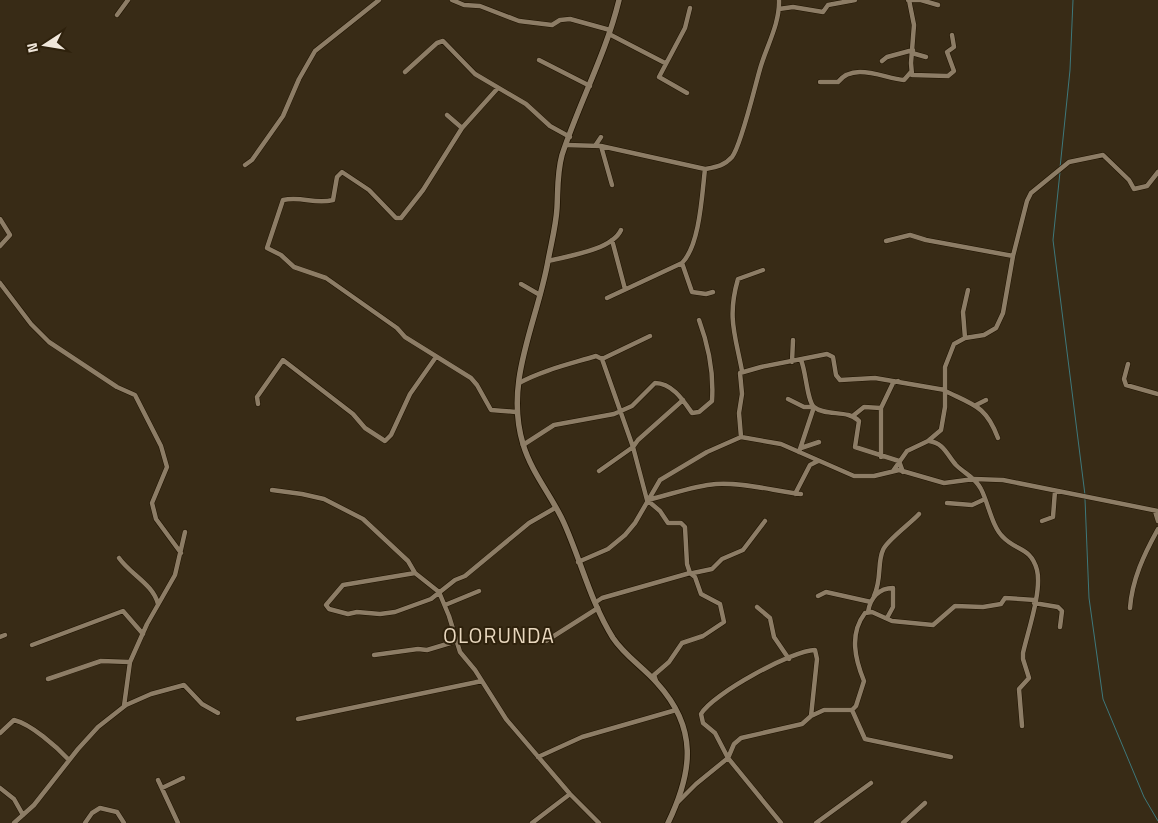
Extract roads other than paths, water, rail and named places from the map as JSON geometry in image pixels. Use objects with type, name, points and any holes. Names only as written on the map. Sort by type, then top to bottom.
[{"type":"street","points":[[118,15],[128,0]]},
{"type":"street","points":[[245,165],[252,160],[283,116],[299,78],[315,52],[379,0]]},
{"type":"street","points":[[452,0],[464,5],[480,6],[519,21],[552,25],[560,20],[570,19],[609,32],[665,63]]},
{"type":"street","points":[[480,6],[482,0]]},
{"type":"street","points":[[619,0],[590,86],[566,145],[558,173],[557,209],[548,261],[516,384],[516,412],[523,445],[532,468],[562,520],[578,562],[613,638],[622,650],[656,682],[676,710],[683,725],[688,761],[687,774],[668,823]]},
{"type":"street","points":[[566,145],[601,146],[705,169],[720,166],[735,153],[779,9],[779,0]]},
{"type":"street","points":[[779,9],[793,7],[823,12],[828,3],[855,0]]},
{"type":"street","points":[[820,82],[838,82],[843,76],[860,71],[904,80],[911,72],[914,25],[908,0],[938,5]]},
{"type":"street","points":[[687,93],[659,77],[685,28],[690,8]]},
{"type":"street","points":[[911,72],[916,75],[948,76],[954,71],[947,52],[954,48],[952,35]]},
{"type":"street","points":[[405,72],[437,43],[443,41],[467,67],[497,89],[526,104],[550,126],[570,137]]},
{"type":"street","points":[[882,61],[887,57],[912,52],[926,57]]},
{"type":"street","points":[[538,60],[590,86]]},
{"type":"street","points":[[497,89],[462,128],[423,190],[401,218],[396,218],[368,190],[342,172],[337,177],[332,200],[322,203],[298,197],[284,200],[266,248],[281,255],[294,267],[326,278],[397,328],[405,337],[471,378],[478,385],[490,410],[516,412]]},
{"type":"street","points":[[447,115],[462,128]]},
{"type":"street","points":[[595,146],[601,137]]},
{"type":"street","points":[[601,146],[612,185]]},
{"type":"street","points":[[893,471],[908,451],[941,430],[945,391],[945,367],[954,344],[964,338],[984,335],[996,328],[1003,313],[1013,256],[1027,200],[1031,193],[1069,162],[1103,155],[1129,180],[1134,189],[1147,186],[1158,172]]},
{"type":"street","points":[[606,298],[682,263],[688,257],[699,215],[705,169]]},
{"type":"street","points":[[0,220],[10,235],[0,246]]},
{"type":"street","points":[[548,261],[600,248],[612,240],[621,230]]},
{"type":"street","points":[[886,241],[910,235],[926,240],[1013,256]]},
{"type":"street","points":[[612,240],[626,289]]},
{"type":"street","points":[[682,263],[692,292],[706,294],[712,292]]},
{"type":"street","points":[[741,437],[740,405],[742,394],[740,378],[742,371],[731,316],[734,293],[738,279],[763,270]]},
{"type":"street","points":[[0,283],[32,324],[49,342],[117,387],[135,395],[161,446],[166,467],[152,503],[156,519],[181,553]]},
{"type":"street","points":[[521,284],[540,295]]},
{"type":"street","points":[[964,338],[963,312],[968,290]]},
{"type":"street","points":[[523,445],[554,425],[620,411],[632,406],[655,383],[676,392],[694,414],[712,401],[713,381],[709,352],[699,320]]},
{"type":"street","points":[[602,359],[650,336]]},
{"type":"street","points":[[792,362],[793,340]]},
{"type":"street","points":[[742,371],[828,354],[833,357],[836,375],[840,380],[875,378],[898,381],[945,391],[976,405],[989,419],[998,438]]},
{"type":"street","points":[[516,384],[547,371],[596,356],[602,359],[633,447],[647,500],[660,511],[668,523],[680,523],[685,527],[687,564],[701,594],[720,604],[724,622],[703,636],[682,643],[669,662],[654,675],[656,682]]},
{"type":"street","points":[[258,404],[257,397],[283,360],[353,414],[365,428],[385,441],[391,436],[410,394],[436,357]]},
{"type":"street","points":[[801,360],[806,373],[810,401],[814,407]]},
{"type":"street","points":[[1128,364],[1124,379],[1126,385],[1158,394]]},
{"type":"street","points":[[881,457],[881,408],[893,383],[898,381]]},
{"type":"street","points":[[788,399],[804,407],[814,407],[854,415],[858,421],[855,447],[881,457],[899,461]]},
{"type":"street","points":[[599,470],[633,447],[638,440],[683,400]]},
{"type":"street","points":[[976,405],[986,400]]},
{"type":"street","points":[[800,450],[814,407]]},
{"type":"street","points":[[854,415],[864,407],[881,408]]},
{"type":"street","points":[[578,562],[613,546],[635,523],[660,480],[707,452],[741,437],[766,440],[800,450],[818,461],[854,476],[874,476],[893,471],[903,472],[944,484],[974,479],[1003,480],[1156,511],[1158,521]]},
{"type":"street","points":[[928,440],[942,446],[957,465],[974,479],[1002,537],[1022,548],[1032,557],[1038,579],[1023,653],[1029,678],[1019,689],[1022,726]]},
{"type":"street","points":[[800,450],[819,442]]},
{"type":"street","points":[[795,494],[810,466],[818,461]]},
{"type":"street","points":[[899,461],[903,472]]},
{"type":"street","points":[[647,500],[690,488],[715,484],[801,494]]},
{"type":"street","points":[[272,490],[324,499],[363,518],[408,561],[415,573],[438,592],[445,605],[463,657],[475,670],[506,718],[538,758],[598,823]]},
{"type":"street","points":[[1042,521],[1053,517],[1055,491]]},
{"type":"street","points":[[947,503],[972,505],[985,499]]},
{"type":"street","points":[[415,573],[343,584],[326,605],[328,609],[348,614],[357,612],[388,613],[431,600],[438,592],[455,580],[465,576],[529,523],[555,508]]},
{"type":"street","points":[[852,710],[858,700],[864,681],[856,664],[856,635],[879,586],[882,550],[886,544],[902,532],[919,514]]},
{"type":"street","points":[[546,641],[597,605],[602,598],[712,569],[722,559],[743,550],[765,521]]},
{"type":"street","points":[[1130,608],[1131,595],[1142,558],[1158,528]]},
{"type":"street","points":[[123,707],[130,662],[158,604],[175,575],[185,532]]},
{"type":"street","points":[[119,558],[127,570],[156,593],[158,604]]},
{"type":"street","points":[[874,596],[890,588],[895,590],[893,607],[887,618]]},
{"type":"street","points":[[445,605],[479,591]]},
{"type":"street","points":[[818,596],[826,592],[871,602]]},
{"type":"street","points":[[868,612],[887,618],[933,626],[955,606],[983,607],[1001,604],[1004,598],[1034,601],[1058,607],[1062,611],[1060,627]]},
{"type":"street","points":[[757,607],[770,618],[774,637],[789,659]]},
{"type":"street","points":[[32,645],[122,610],[143,634]]},
{"type":"street","points":[[374,656],[412,649],[427,650],[456,641]]},
{"type":"street","points":[[781,823],[728,758],[715,733],[703,723],[702,711],[736,685],[774,664],[808,650],[815,650],[817,659],[812,716]]},
{"type":"street","points":[[48,679],[101,660],[114,663],[130,662]]},
{"type":"street","points":[[298,719],[482,681]]},
{"type":"street","points":[[14,823],[34,805],[68,760],[91,734],[123,707],[151,694],[184,685],[202,704],[218,713]]},
{"type":"street","points":[[538,758],[582,737],[676,710]]},
{"type":"street","points":[[677,803],[696,784],[728,758],[734,744],[741,738],[796,726],[808,721],[812,716],[824,710],[852,710]]},
{"type":"street","points":[[852,710],[865,739],[951,757]]},
{"type":"street","points":[[0,733],[14,720],[20,721],[49,741],[68,760]]},
{"type":"street","points":[[162,788],[183,778]]},
{"type":"street","points":[[158,780],[178,823]]},
{"type":"street","points":[[816,823],[871,783]]},
{"type":"street","points":[[0,788],[14,799],[23,815]]},
{"type":"street","points":[[532,823],[570,794]]},
{"type":"street","points":[[903,823],[925,803]]},
{"type":"street","points":[[85,823],[92,813],[100,808],[116,812],[124,823]]},
{"type":"waterway","points":[[1060,168],[1070,70],[1073,0]]},
{"type":"waterway","points":[[1060,172],[1053,240],[1085,495]]},
{"type":"waterway","points":[[1085,499],[1089,598],[1103,699],[1144,797],[1158,821]]},
{"type":"district","name":"OLORUNDA","points":[[499,636]]}]
